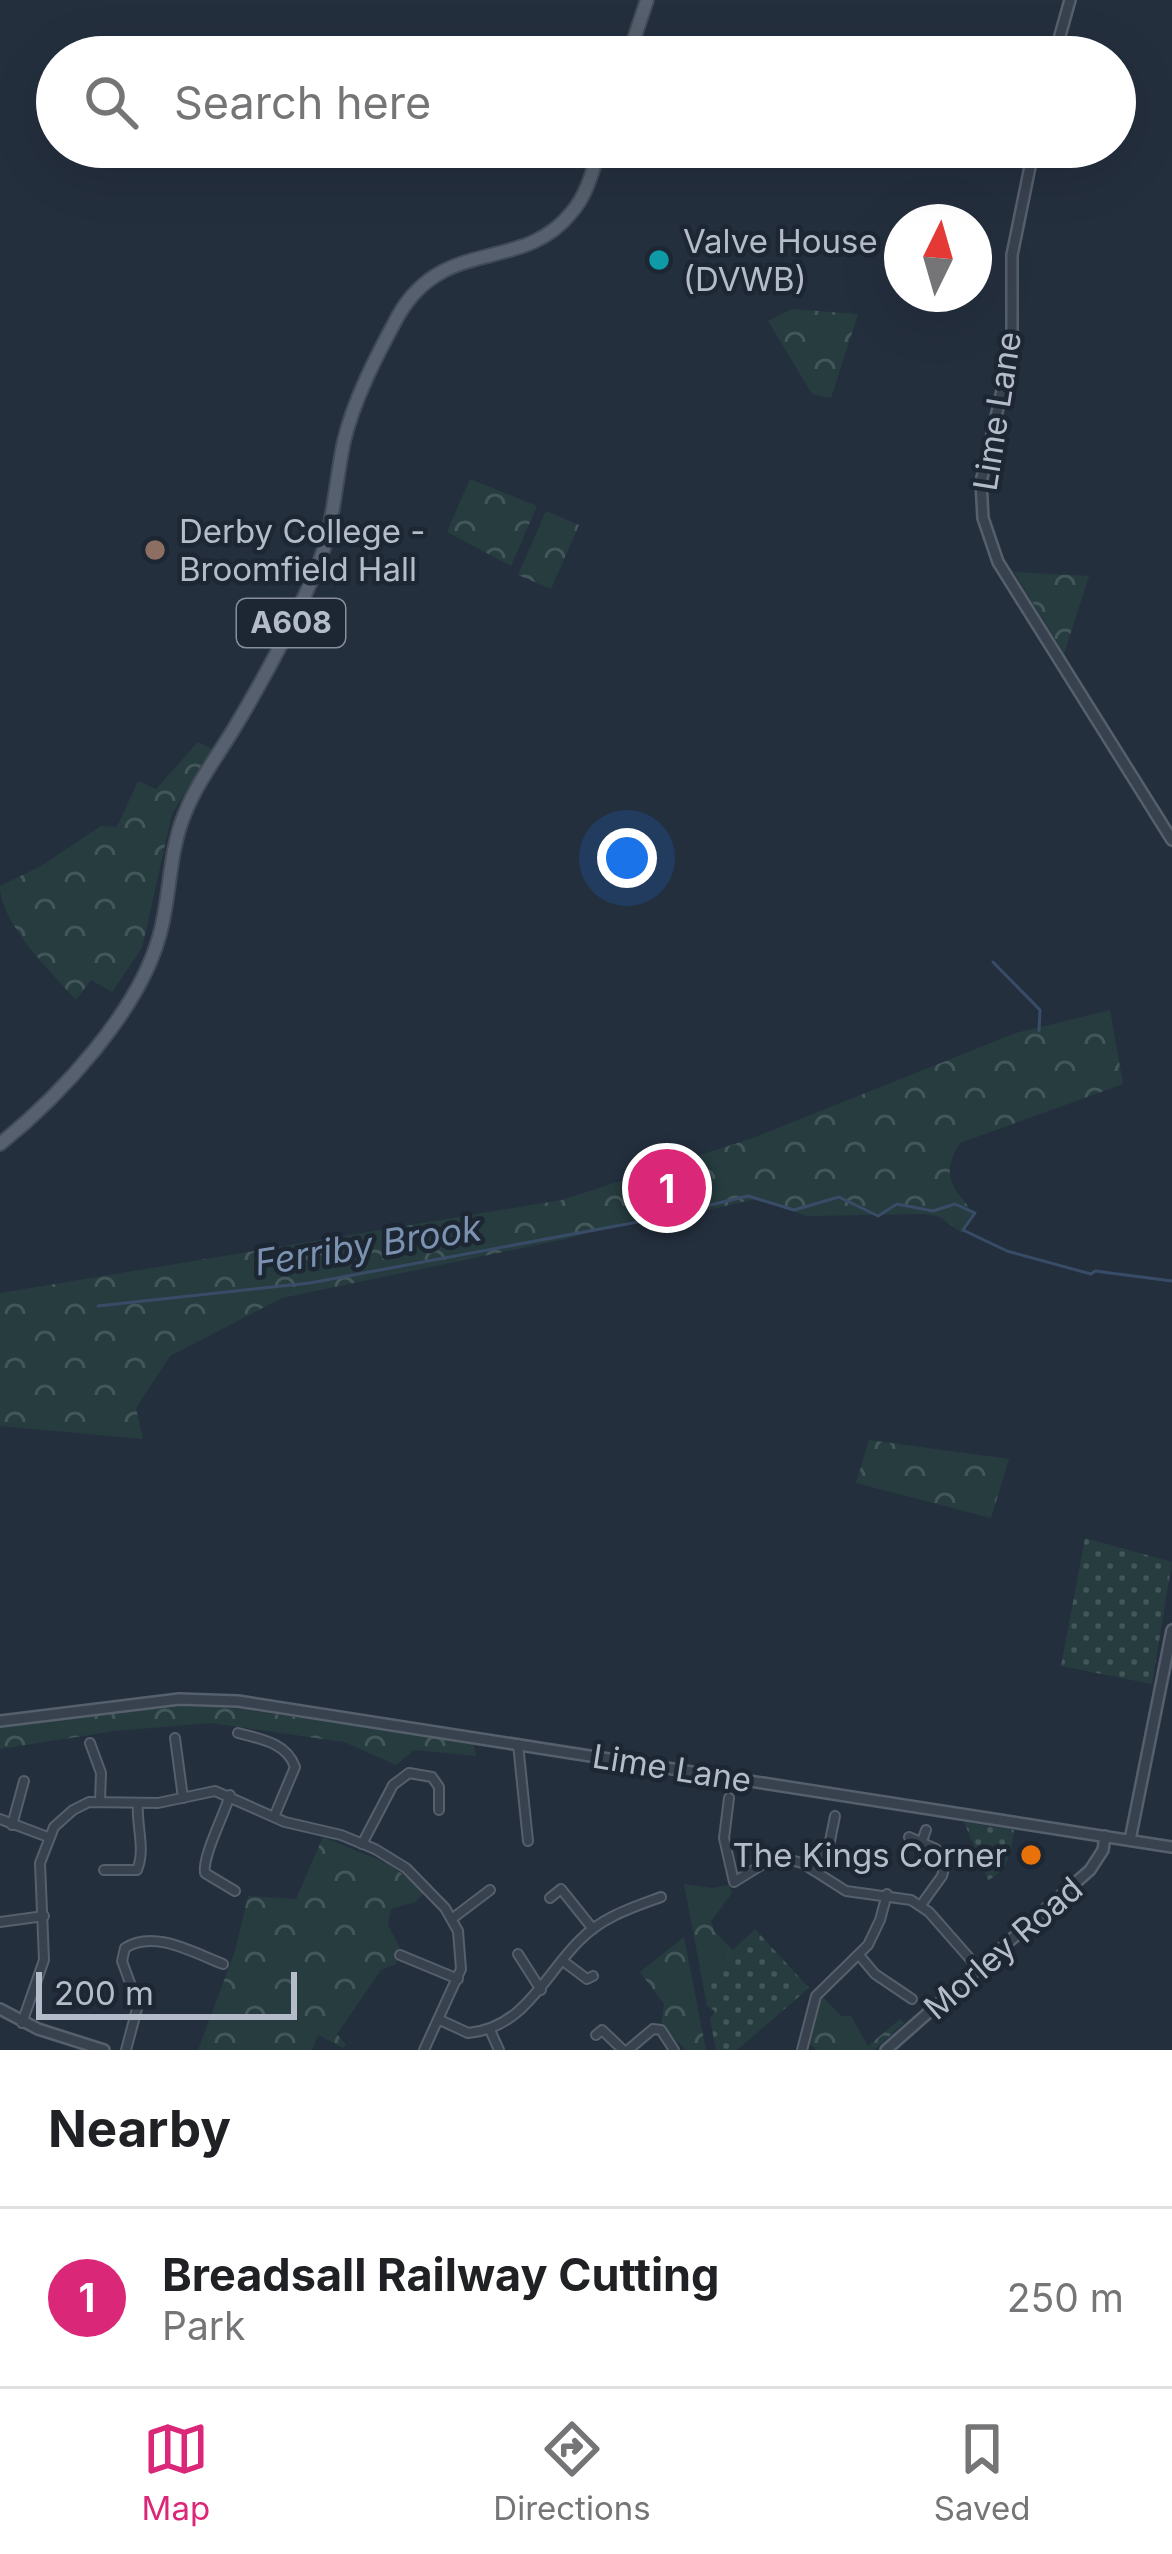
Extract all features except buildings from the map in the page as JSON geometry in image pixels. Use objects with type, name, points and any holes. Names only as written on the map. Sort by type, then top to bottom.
[{"type":"main road","points":[[635,36],[647,0]]},
{"type":"main road","name":"A608","points":[[0,1144],[65,1082],[118,1016],[149,965],[184,813],[269,666],[317,567],[329,531],[350,423],[398,316],[435,273],[534,242],[553,231],[578,205],[592,168]]},
{"type":"street","points":[[1060,36],[1070,0]]},
{"type":"street","name":"Lime Lane","points":[[1030,168],[1012,255],[1012,347],[984,462],[983,518],[998,562],[1172,840]]},
{"type":"street","points":[[1130,1840],[1172,1630]]},
{"type":"street","name":"Lime Lane","points":[[0,1721],[199,1699],[1172,1846]]},
{"type":"street","points":[[238,1733],[288,1751],[300,1765],[274,1817]]},
{"type":"street","points":[[175,1738],[183,1798]]},
{"type":"street","points":[[90,1743],[101,1773],[100,1801]]},
{"type":"street","points":[[518,1744],[528,1841]]},
{"type":"street","points":[[362,1844],[392,1785],[409,1773],[432,1777],[439,1786],[439,1810]]},
{"type":"street","points":[[12,1825],[24,1780]]},
{"type":"street","points":[[22,2023],[43,1968],[40,1870],[48,1837],[73,1810],[100,1801],[138,1803],[206,1791],[362,1844],[406,1868],[452,1918],[462,1957],[458,1979],[424,2050]]},
{"type":"street","points":[[230,1796],[203,1863],[205,1873],[235,1891]]},
{"type":"street","points":[[729,1798],[721,1815],[734,1882],[776,1859],[794,1860],[846,1891],[886,1894],[921,1905],[979,1969]]},
{"type":"street","points":[[104,1870],[137,1870],[142,1852],[136,1824],[138,1803]]},
{"type":"street","points":[[813,1870],[829,1846],[835,1816]]},
{"type":"street","points":[[0,1819],[48,1837]]},
{"type":"street","points":[[820,1829],[832,1831]]},
{"type":"street","points":[[922,1841],[926,1830]]},
{"type":"street","name":"Morley Road","points":[[886,2050],[1090,1870],[1103,1850],[1105,1836]]},
{"type":"street","points":[[909,1837],[940,1853],[945,1864],[921,1905]]},
{"type":"street","points":[[550,1898],[561,1889],[593,1929]]},
{"type":"street","points":[[452,1918],[490,1890]]},
{"type":"street","points":[[802,2050],[819,1990],[859,1955],[876,1932],[886,1894]]},
{"type":"street","points":[[440,2020],[463,2032],[489,2029],[521,2010],[593,1929],[613,1915],[661,1897]]},
{"type":"street","points":[[0,1922],[44,1916]]},
{"type":"street","points":[[126,2050],[138,2005],[122,1961],[124,1948],[134,1942],[167,1942],[224,1964]]},
{"type":"street","points":[[518,1954],[541,1990]]},
{"type":"street","points":[[400,1955],[458,1979]]},
{"type":"street","points":[[859,1955],[875,1974],[912,1999]]},
{"type":"street","points":[[562,1961],[587,1979],[592,1976]]},
{"type":"street","points":[[0,2009],[22,2023],[104,2050]]},
{"type":"street","points":[[489,2029],[499,2050]]},
{"type":"street","points":[[596,2035],[602,2030],[625,2050],[653,2029],[661,2030],[674,2050]]},
{"type":"green space","points":[[792,309],[858,314],[831,398],[812,394],[768,321]]},
{"type":"green space","points":[[470,479],[537,506],[511,566],[447,532]]},
{"type":"green space","points":[[546,511],[579,525],[551,589],[518,575]]},
{"type":"green space","points":[[1014,572],[1089,576],[1064,654]]},
{"type":"green space","points":[[198,742],[212,749],[172,814],[142,948],[112,992],[91,980],[76,1000],[8,916],[0,886],[41,866],[101,826],[117,827],[138,781],[156,789]]},
{"type":"green space","points":[[1110,1010],[1123,1084],[960,1143],[950,1165],[951,1181],[975,1215],[962,1233],[940,1217],[926,1214],[807,1216],[755,1199],[658,1222],[640,1218],[570,1238],[282,1298],[170,1356],[136,1408],[143,1439],[0,1426],[0,1293],[562,1200],[750,1139],[1016,1033]]},
{"type":"green space","points":[[869,1440],[1009,1459],[991,1518],[856,1483]]},
{"type":"green space","points":[[1085,1538],[1172,1562],[1152,1684],[1061,1666]]},
{"type":"green space","points":[[196,1703],[473,1742],[476,1756],[414,1750],[396,1765],[344,1742],[211,1723],[115,1731],[0,1749],[0,1725]]},
{"type":"green space","points":[[964,1822],[1014,1830],[1004,1865],[988,1880]]},
{"type":"green space","points":[[323,1837],[391,1865],[425,1892],[415,1902],[391,1909],[388,1925],[401,1950],[396,1964],[381,1970],[337,2034],[346,2045],[343,2048],[318,2035],[312,2050],[198,2050],[235,1951],[248,1896],[296,1899]]},
{"type":"green space","points":[[684,1884],[729,1885],[732,1893],[711,1921],[714,1931],[733,1950],[702,1979]]},
{"type":"green space","points":[[755,1929],[809,1988],[737,2050],[716,2050],[710,2019],[715,2011],[707,2006],[702,1979]]},
{"type":"green space","points":[[684,1937],[706,2050],[686,2050],[661,2026],[664,2004],[640,1972]]},
{"type":"green space","points":[[823,1997],[841,2016],[851,2016],[868,2046],[900,2019],[904,2023],[874,2050],[817,2050],[810,2044],[817,2005]]},
{"type":"waterway","points":[[993,962],[1040,1010],[1039,1031]]},
{"type":"waterway","name":"Ferriby Brook","points":[[652,1219],[748,1196],[794,1210],[839,1197],[878,1216],[897,1204],[933,1211],[955,1204],[975,1213],[963,1230],[1007,1251],[1091,1274],[1172,1281]]},
{"type":"waterway","name":"Ferriby Brook","points":[[98,1306],[310,1283],[643,1221]]},
{"type":"place","name":"Valve House (DVWB)","points":[[659,260]]},
{"type":"place","name":"Derby College - Broomfield Hall","points":[[155,550]]},
{"type":"place","name":"Breadsall Railway Cutting","points":[[667,1188]]},
{"type":"place","name":"The Kings Corner","points":[[1031,1855]]}]
